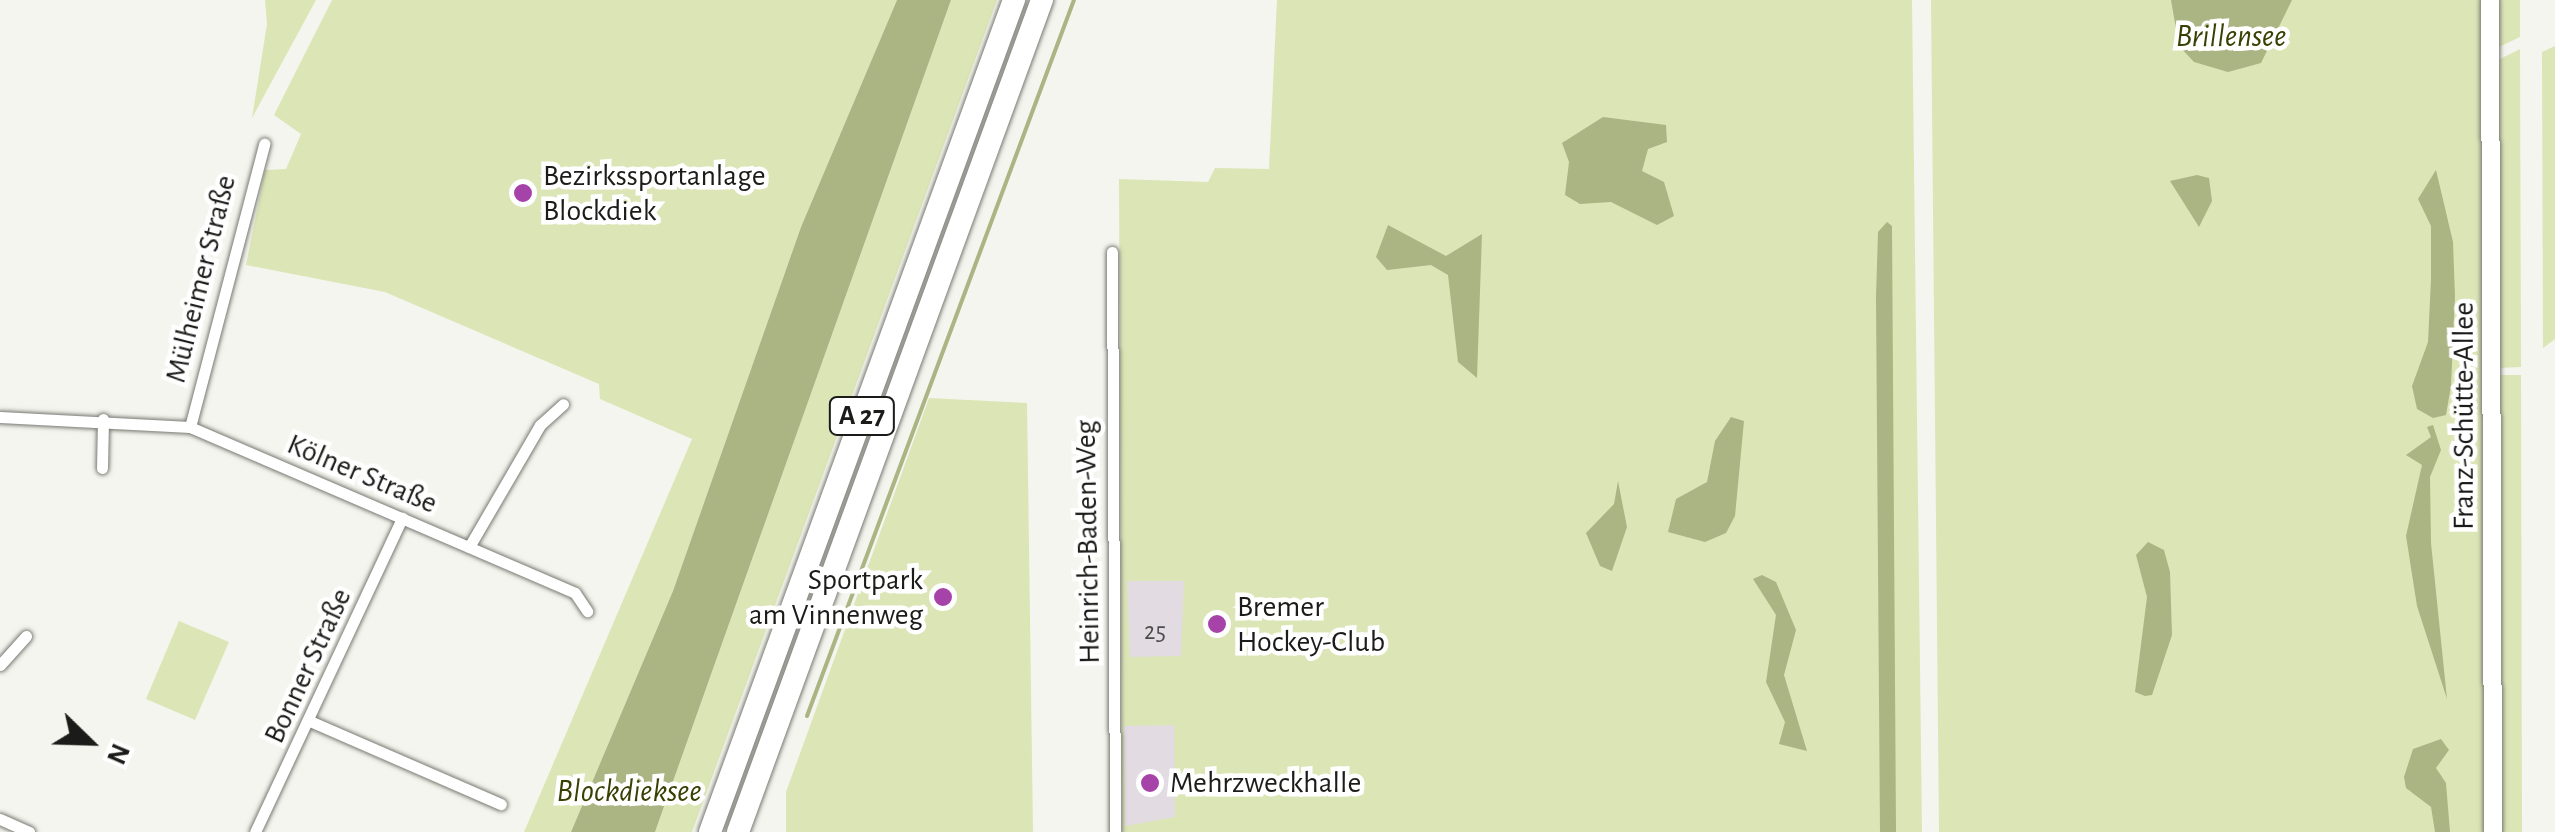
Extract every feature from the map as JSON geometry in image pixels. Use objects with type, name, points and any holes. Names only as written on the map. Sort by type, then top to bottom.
[{"type":"highway","name":"A 27","points":[[710,832],[1014,0]]},
{"type":"highway","name":"A 27","points":[[738,832],[1042,0]]},
{"type":"main road","name":"Franz-Schütte-Allee","points":[[2490,0],[2492,832]]},
{"type":"street","name":"Mülheimer Straße","points":[[190,427],[264,144]]},
{"type":"street","name":"Heinrich-Baden-Weg","points":[[1112,252],[1116,832]]},
{"type":"street","points":[[469,548],[540,425],[562,404]]},
{"type":"street","name":"Kölner Straße","points":[[0,417],[103,419],[190,427],[575,593],[587,610]]},
{"type":"street","points":[[102,468],[103,419]]},
{"type":"street","name":"Bonner Straße","points":[[254,832],[312,722],[402,518]]},
{"type":"street","points":[[0,665],[26,636]]},
{"type":"street","points":[[312,722],[501,804]]},
{"type":"street","points":[[0,819],[30,832]]},
{"type":"shaded area","points":[[265,0],[316,0],[252,118],[267,24]]},
{"type":"shaded area","name":"Bezirkssportanlage Blockdiek","points":[[332,0],[897,0],[801,227],[673,591],[571,832],[524,832],[692,439],[600,399],[599,384],[385,292],[246,265],[265,170],[286,169],[301,134],[274,115]]},
{"type":"shaded area","points":[[951,0],[997,0],[692,832],[655,832]]},
{"type":"shaded area","points":[[1277,0],[1912,0],[1922,832],[1122,832],[1119,179],[1208,182],[1215,168],[1269,169]]},
{"type":"shaded area","points":[[1931,0],[2483,0],[2486,832],[1939,832]]},
{"type":"shaded area","points":[[2497,0],[2520,0],[2520,37],[2497,48]]},
{"type":"shaded area","points":[[2555,46],[2555,339],[2543,348],[2542,52]]},
{"type":"shaded area","points":[[2520,49],[2521,367],[2498,368],[2496,61]]},
{"type":"shaded area","points":[[2498,375],[2521,375],[2522,832],[2499,832]]},
{"type":"shaded area","name":"Sportpark am Vinnenweg","points":[[929,398],[1027,403],[1033,832],[786,832],[786,792]]},
{"type":"shaded area","points":[[179,621],[229,642],[195,720],[146,699]]},
{"type":"water","name":"Blockdieksee","points":[[897,0],[951,0],[655,832],[571,832],[673,591],[801,227]]},
{"type":"water","name":"Brillensee","points":[[2171,0],[2292,0],[2261,63],[2228,72],[2194,62],[2179,46]]},
{"type":"water","points":[[1603,117],[1666,125],[1667,142],[1648,149],[1642,171],[1664,182],[1674,216],[1657,225],[1611,202],[1580,204],[1565,195],[1569,162],[1562,143]]},
{"type":"water","points":[[2436,170],[2453,242],[2455,296],[2446,415],[2433,418],[2417,409],[2412,386],[2428,342],[2431,279],[2431,226],[2418,199]]},
{"type":"water","points":[[2197,175],[2209,178],[2212,201],[2199,227],[2170,181]]},
{"type":"water","points":[[1887,222],[1892,226],[1896,832],[1880,832],[1876,297],[1878,232]]},
{"type":"water","points":[[1388,225],[1446,256],[1482,234],[1477,378],[1458,362],[1448,275],[1431,265],[1387,270],[1376,257]]},
{"type":"water","points":[[1731,417],[1744,421],[1735,516],[1726,533],[1705,542],[1668,532],[1676,499],[1707,482],[1715,441]]},
{"type":"water","points":[[2433,425],[2441,450],[2430,477],[2431,543],[2447,699],[2417,606],[2406,536],[2422,465],[2406,455],[2431,437],[2427,427]]},
{"type":"water","points":[[1618,481],[1627,527],[1612,571],[1600,566],[1586,533],[1614,504]]},
{"type":"water","points":[[2148,542],[2164,550],[2170,572],[2172,635],[2152,695],[2145,696],[2135,692],[2147,597],[2136,555]]},
{"type":"water","points":[[1762,575],[1776,582],[1796,630],[1784,675],[1807,751],[1779,744],[1785,722],[1766,682],[1776,615],[1753,579]]},
{"type":"water","points":[[2441,739],[2449,750],[2436,768],[2446,783],[2450,832],[2435,832],[2431,807],[2406,788],[2404,777],[2413,749]]},
{"type":"building","points":[[1127,581],[1184,581],[1181,656],[1130,657]]},
{"type":"building","name":"Mehrzweckhalle","points":[[1174,725],[1175,817],[1125,826],[1124,726]]},
{"type":"waterway","points":[[807,716],[1074,0]]},
{"type":"place","name":"Bezirkssportanlage Blockdiek","points":[[523,193]]},
{"type":"place","name":"Sportpark am Vinnenweg","points":[[943,597]]},
{"type":"place","name":"Bremer Hockey-Club","points":[[1217,624]]},
{"type":"place","name":"Mehrzweckhalle","points":[[1150,783]]}]
